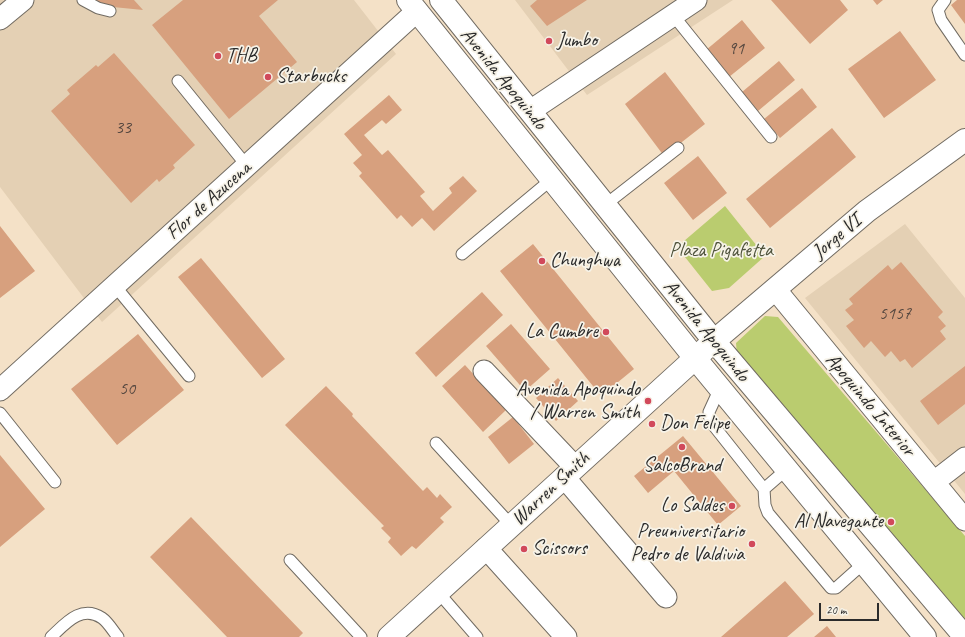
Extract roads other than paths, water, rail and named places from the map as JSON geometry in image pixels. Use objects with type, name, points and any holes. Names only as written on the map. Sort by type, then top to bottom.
[{"type":"main road","name":"Avenida Apoquindo","points":[[441,0],[714,341],[965,637]]},
{"type":"main road","name":"Avenida Apoquindo","points":[[413,6],[695,358],[925,637]]},
{"type":"main road","name":"Jorge VI","points":[[714,341],[867,211],[965,140]]},
{"type":"main road","name":"Warren Smith","points":[[389,637],[714,341]]},
{"type":"street","points":[[0,19],[23,0]]},
{"type":"street","points":[[530,112],[696,0]]},
{"type":"street","name":"Flor de Azucena","points":[[0,390],[247,166],[413,6]]},
{"type":"street","name":"Apoquindo Interior","points":[[775,289],[965,520]]},
{"type":"street","points":[[484,371],[569,472],[666,597]]},
{"type":"street","points":[[934,482],[965,458]]},
{"type":"street","points":[[486,548],[566,637]]},
{"type":"lane","points":[[83,0],[98,8],[110,11]]},
{"type":"lane","points":[[945,0],[938,10],[941,20],[965,55]]},
{"type":"lane","points":[[673,15],[771,137]]},
{"type":"lane","points":[[178,81],[247,166]]},
{"type":"lane","points":[[604,205],[678,148]]},
{"type":"lane","points":[[462,254],[552,179]]},
{"type":"lane","points":[[115,286],[190,376]]},
{"type":"lane","points":[[720,388],[708,412],[710,421],[764,489],[765,505],[768,513],[831,588],[836,588],[864,563]]},
{"type":"lane","points":[[0,413],[55,482]]},
{"type":"lane","points":[[436,443],[512,525]]},
{"type":"lane","points":[[764,489],[787,469]]},
{"type":"lane","points":[[290,560],[361,637]]},
{"type":"lane","points":[[438,592],[477,637]]},
{"type":"lane","points":[[51,637],[74,617],[85,613],[102,618],[118,637]]},
{"type":"place","name":"Jumbo","points":[[549,41]]},
{"type":"place","name":"THB","points":[[218,56]]},
{"type":"place","name":"Starbucks","points":[[268,77]]},
{"type":"place","name":"Chunghwa","points":[[542,261]]},
{"type":"place","name":"La Cumbre","points":[[606,332]]},
{"type":"place","name":"Avenida Apoquindo / Warren Smith","points":[[648,401]]},
{"type":"place","name":"Don Felipe","points":[[652,424]]},
{"type":"place","name":"SalcoBrand","points":[[682,447]]},
{"type":"place","name":"Lo Saldes","points":[[732,506]]},
{"type":"place","name":"Al Navegante","points":[[891,522]]},
{"type":"place","name":"Preuniversitario Pedro de Valdivia","points":[[752,544]]},
{"type":"place","name":"Scissors","points":[[524,549]]},
{"type":"park label","name":"Plaza Pigafetta","points":[[721,251]]}]
